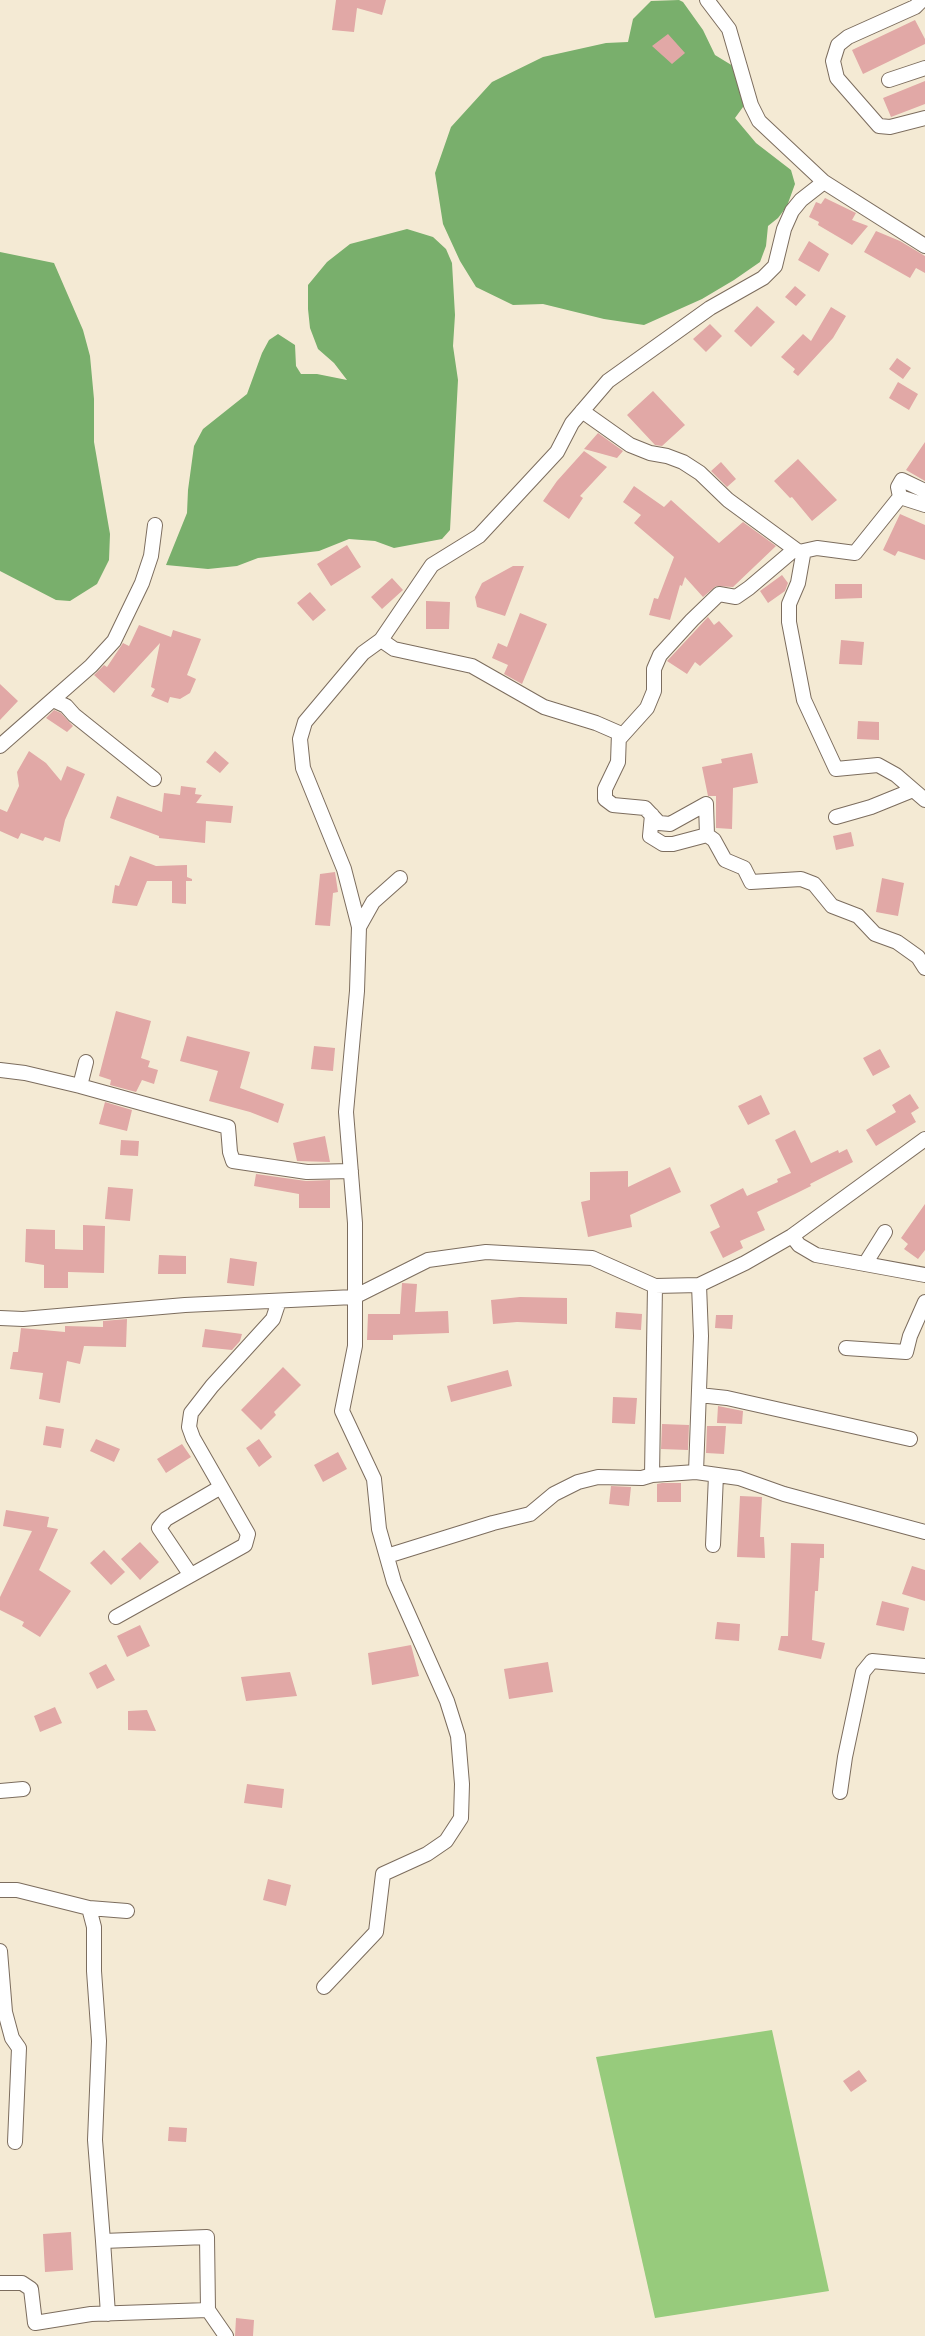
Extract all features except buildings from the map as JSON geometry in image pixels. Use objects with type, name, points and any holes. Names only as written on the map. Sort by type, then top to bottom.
[{"type":"street","points":[[707,0],[729,29],[751,105],[759,121],[824,182],[925,246]]},
{"type":"street","points":[[922,0],[915,7],[848,37],[838,45],[833,61],[837,78],[879,126],[890,127],[925,118]]},
{"type":"street","points":[[889,80],[925,68]]},
{"type":"street","points":[[324,1987],[376,1932],[383,1874],[437,1849],[446,1841],[460,1818],[462,1784],[458,1736],[447,1701],[394,1582],[379,1529],[374,1479],[342,1411],[355,1346],[355,1223],[346,1112],[357,991],[360,927],[344,869],[303,768],[300,739],[305,722],[363,653],[381,640],[432,565],[479,536],[557,452],[572,423],[608,381],[710,308],[763,278],[775,266],[784,229],[792,211],[801,200],[824,182]]},
{"type":"street","points":[[582,411],[630,445],[683,462],[728,500],[803,555],[798,583],[789,604],[789,622],[804,700],[836,769],[878,765],[896,775],[925,800]]},
{"type":"street","points":[[900,497],[898,487],[902,480],[925,491]]},
{"type":"street","points":[[620,738],[647,708],[654,691],[654,669],[660,656],[719,594],[736,597],[797,551],[817,548],[855,553],[900,497]]},
{"type":"street","points":[[900,497],[925,505]]},
{"type":"street","points":[[0,746],[91,666],[114,641],[142,583],[151,556],[155,525]]},
{"type":"street","points":[[381,640],[394,649],[472,666],[544,707],[596,723],[619,733],[618,762],[605,789],[605,799],[613,805],[645,808],[659,822],[670,824],[706,804],[707,835]]},
{"type":"street","points":[[53,700],[66,706],[74,715],[154,779]]},
{"type":"street","points":[[836,818],[913,790]]},
{"type":"street","points":[[652,814],[650,836],[663,844],[673,844],[707,835]]},
{"type":"street","points":[[707,835],[714,840],[725,860],[744,868],[751,882],[801,879],[814,884],[832,906],[858,916],[874,934],[897,942],[918,957],[925,968]]},
{"type":"street","points":[[360,927],[373,902],[400,878]]},
{"type":"street","points":[[80,1086],[86,1062]]},
{"type":"street","points":[[0,1070],[25,1072],[228,1128],[233,1161],[307,1172],[351,1171]]},
{"type":"street","points":[[0,1318],[23,1319],[185,1305],[354,1297],[428,1260],[486,1252],[591,1258],[655,1286],[699,1285],[745,1263],[792,1236],[925,1139]]},
{"type":"street","points":[[865,1264],[885,1232]]},
{"type":"street","points":[[792,1236],[799,1245],[816,1256],[925,1275]]},
{"type":"street","points":[[696,1472],[701,1336],[699,1285]]},
{"type":"street","points":[[652,1475],[655,1286]]},
{"type":"street","points":[[116,1617],[245,1545],[248,1534],[193,1438],[189,1427],[191,1413],[212,1386],[273,1319],[279,1301]]},
{"type":"street","points":[[846,1348],[906,1353],[910,1336],[925,1302]]},
{"type":"street","points":[[699,1395],[727,1398],[910,1439]]},
{"type":"street","points":[[387,1556],[530,1514],[554,1494],[578,1482],[598,1477],[642,1478],[652,1475],[696,1472],[739,1478],[784,1494],[925,1532]]},
{"type":"street","points":[[713,1545],[716,1475]]},
{"type":"street","points":[[190,1574],[159,1528],[166,1519],[221,1487]]},
{"type":"street","points":[[840,1792],[863,1672],[873,1661],[925,1666]]},
{"type":"street","points":[[0,1791],[23,1789]]},
{"type":"street","points":[[0,1890],[17,1890],[89,1908],[127,1911]]},
{"type":"street","points":[[89,1908],[94,1927],[94,1971],[99,2041],[95,2140],[108,2314]]},
{"type":"street","points":[[0,1951],[5,2012],[12,2038],[19,2048],[15,2142]]},
{"type":"street","points":[[103,2241],[207,2237],[208,2310],[226,2336]]},
{"type":"street","points":[[0,2283],[22,2283],[31,2289],[36,2330],[91,2314],[208,2310]]},
{"type":"green space","points":[[679,0],[683,2],[703,30],[715,55],[733,66],[745,87],[743,107],[735,118],[756,143],[791,170],[795,184],[787,206],[768,226],[766,246],[760,262],[702,299],[644,325],[604,319],[543,304],[513,305],[476,287],[460,261],[443,224],[435,173],[451,127],[492,82],[543,57],[606,43],[628,42],[633,19],[651,1]]},
{"type":"green space","points":[[407,229],[433,237],[446,249],[452,263],[455,315],[453,346],[458,380],[450,530],[442,539],[394,548],[375,541],[349,539],[319,551],[258,558],[237,566],[208,569],[166,565],[187,513],[194,446],[203,429],[247,394],[262,353],[269,340],[278,334],[295,345],[296,366],[301,374],[317,374],[347,380],[334,363],[318,349],[310,328],[308,285],[327,262],[350,244]]},
{"type":"green space","points":[[0,252],[54,263],[83,330],[90,356],[94,399],[94,442],[110,534],[109,560],[97,584],[70,601],[56,600],[0,571]]},
{"type":"green space","points":[[772,2030],[829,2291],[655,2318],[596,2057]]}]
